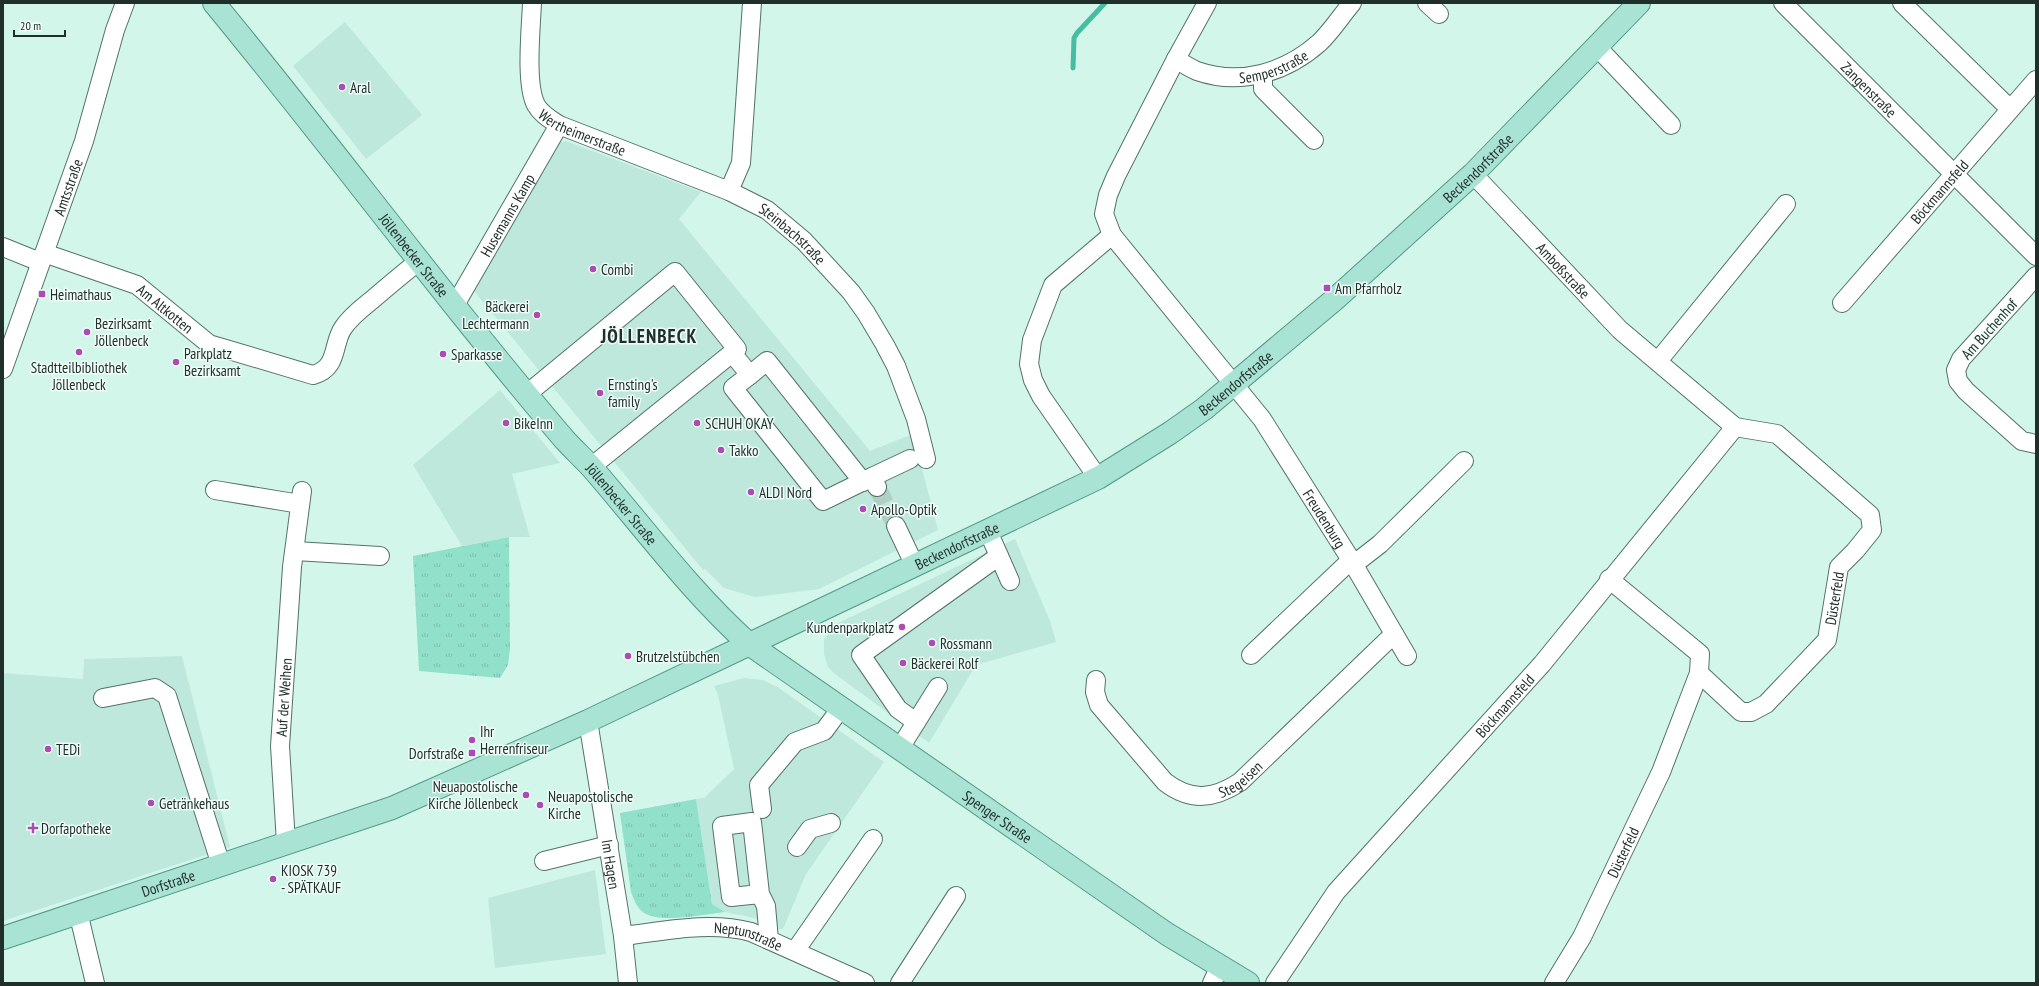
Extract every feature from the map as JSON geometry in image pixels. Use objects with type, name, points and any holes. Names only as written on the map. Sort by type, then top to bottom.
[{"type":"main road","name":"Jöllenbecker Straße","points":[[214,3],[526,394],[712,608],[749,644]]},
{"type":"main road","name":"Beckendorfstraße","points":[[749,644],[1098,478],[1170,433],[1235,385],[1334,300],[1473,174],[1639,3]]},
{"type":"main road","name":"Spenger Straße","points":[[749,644],[1167,934],[1216,975],[1248,983]]},
{"type":"main road","name":"Dorfstraße","points":[[3,938],[392,808],[588,721],[749,644]]},
{"type":"street","name":"Amtsstraße","points":[[3,368],[84,141],[115,30],[125,3]]},
{"type":"street","name":"Wertheimerstraße","points":[[532,3],[530,80],[532,93],[536,104],[544,114],[559,125],[729,191]]},
{"type":"street","points":[[729,191],[740,163],[752,3]]},
{"type":"street","points":[[1207,3],[1176,59],[1108,195],[1104,214],[1112,235],[1235,385]]},
{"type":"street","name":"Semperstraße","points":[[1176,59],[1196,71],[1234,79],[1263,75],[1293,62],[1320,43],[1352,3]]},
{"type":"street","name":"Zangenstraße","points":[[1783,3],[1955,175]]},
{"type":"street","points":[[1902,3],[2010,109]]},
{"type":"street","points":[[1597,47],[1671,125]]},
{"type":"street","points":[[1263,75],[1263,89],[1314,140]]},
{"type":"street","name":"Böckmannsfeld","points":[[1842,303],[1955,175],[2036,80]]},
{"type":"street","name":"Husemanns Kamp","points":[[455,305],[559,125]]},
{"type":"street","name":"Amboßstraße","points":[[1473,174],[1620,330],[1734,427]]},
{"type":"street","points":[[1955,175],[2036,256]]},
{"type":"street","name":"Steinbachstraße","points":[[729,191],[767,210],[804,241],[851,292],[862,307],[896,366],[916,419],[918,459],[870,482]]},
{"type":"street","points":[[1658,361],[1786,204]]},
{"type":"street","points":[[1098,478],[1041,396],[1029,364],[1032,340],[1053,285],[1112,235]]},
{"type":"street","points":[[3,247],[42,257]]},
{"type":"street","name":"Am Altkotten","points":[[42,257],[137,285],[209,344],[313,375],[325,369],[331,361],[336,352],[341,330],[350,318],[420,260]]},
{"type":"street","points":[[526,394],[675,272],[735,351],[750,375]]},
{"type":"street","name":"Am Buchenhof","points":[[2036,276],[1960,359],[1956,370],[1958,381],[1966,391],[2022,441],[2036,444]]},
{"type":"street","points":[[591,467],[735,351]]},
{"type":"street","points":[[767,361],[870,482],[823,501],[733,388],[767,361]]},
{"type":"street","name":"Freudenburg","points":[[1235,385],[1262,419],[1352,563],[1407,656]]},
{"type":"street","name":"Böckmannsfeld","points":[[1275,983],[1336,892],[1542,664],[1609,579],[1734,427]]},
{"type":"street","name":"Düsterfeld","points":[[1698,673],[1741,712],[1751,712],[1766,704],[1827,640],[1839,567],[1855,552],[1872,530],[1870,515],[1777,434],[1734,427]]},
{"type":"street","points":[[1251,655],[1352,563],[1380,544],[1464,461]]},
{"type":"street","name":"Auf der Weihen","points":[[215,490],[301,498],[294,551],[280,746],[286,843]]},
{"type":"street","points":[[896,526],[915,566]]},
{"type":"street","points":[[988,531],[1010,581]]},
{"type":"street","points":[[294,551],[380,556]]},
{"type":"street","points":[[916,722],[898,709],[861,655],[999,556]]},
{"type":"street","name":"Düsterfeld","points":[[1554,983],[1582,936],[1661,772],[1698,673],[1700,654],[1609,579]]},
{"type":"street","name":"Stegeisen","points":[[1096,680],[1095,692],[1100,705],[1165,782],[1177,791],[1194,796],[1208,796],[1224,792],[1240,782],[1394,634]]},
{"type":"street","points":[[900,748],[938,687]]},
{"type":"street","points":[[103,698],[155,688],[167,696],[221,865]]},
{"type":"street","points":[[762,809],[759,785],[796,742],[824,732],[841,708]]},
{"type":"street","name":"Im Hagen","points":[[588,721],[623,936],[628,983]]},
{"type":"street","points":[[797,847],[810,828],[831,823]]},
{"type":"street","points":[[795,951],[873,839]]},
{"type":"street","points":[[544,861],[609,845]]},
{"type":"street","points":[[760,894],[766,906],[768,940]]},
{"type":"street","points":[[900,983],[956,896]]},
{"type":"street","points":[[78,912],[95,983]]},
{"type":"street","name":"Neptunstraße","points":[[623,936],[714,926],[734,928],[795,951],[865,983]]},
{"type":"shaded area","points":[[345,22],[422,115],[366,159],[293,66]]},
{"type":"shaded area","points":[[566,141],[701,192],[679,219],[870,451],[913,434],[938,530],[819,589],[755,597],[724,588],[705,569],[703,570],[474,291],[559,143]]},
{"type":"shaded area","points":[[500,390],[560,463],[512,474],[530,537],[509,537],[462,546],[413,465]]},
{"type":"shaded area","points":[[1015,539],[1050,621],[1056,642],[976,665],[929,743],[835,674],[828,667],[824,654],[824,639],[834,625]]},
{"type":"shaded area","points":[[182,656],[230,847],[3,921],[3,673],[83,679],[84,659]]},
{"type":"shaded area","points":[[744,678],[763,680],[779,688],[884,762],[806,874],[783,929],[779,929],[754,918],[725,912],[712,904],[696,799],[704,798],[734,769],[718,695],[714,686]]},
{"type":"shaded area","points":[[595,870],[606,954],[495,968],[488,898]]},
{"type":"green space","points":[[509,537],[510,649],[508,665],[500,678],[419,671],[413,556]]},
{"type":"green space","points":[[696,799],[712,904],[725,912],[672,918],[661,918],[644,913],[638,906],[631,892],[620,813]]},
{"type":"waterway","points":[[1073,68],[1074,38],[1105,3]]},
{"type":"tunnel","points":[[877,487],[896,526]]},
{"type":"place","name":"Aral","points":[[342,87]]},
{"type":"place","name":"Combi","points":[[593,269]]},
{"type":"place","name":"Am Pfarrholz","points":[[1327,288]]},
{"type":"place","name":"Heimathaus","points":[[42,294]]},
{"type":"place","name":"Bäckerei Lechtermann","points":[[537,315]]},
{"type":"place","name":"Bezirksamt Jöllenbeck","points":[[87,332]]},
{"type":"place","name":"Stadtteilbibliothek Jöllenbeck","points":[[79,352]]},
{"type":"place","name":"Sparkasse","points":[[443,354]]},
{"type":"place","name":"Parkplatz Bezirksamt","points":[[176,362]]},
{"type":"place","name":"Ernsting's family","points":[[600,393]]},
{"type":"place","name":"BikeInn","points":[[506,423]]},
{"type":"place","name":"SCHUH OKAY","points":[[697,423]]},
{"type":"place","name":"Takko","points":[[721,450]]},
{"type":"place","name":"ALDI Nord","points":[[751,492]]},
{"type":"place","name":"Apollo-Optik","points":[[863,509]]},
{"type":"place","name":"Kundenparkplatz","points":[[902,627]]},
{"type":"place","name":"Rossmann","points":[[932,643]]},
{"type":"place","name":"Brutzelstübchen","points":[[628,656]]},
{"type":"place","name":"Bäckerei Rolf","points":[[903,663]]},
{"type":"place","name":"Ihr Herrenfriseur","points":[[472,740]]},
{"type":"place","name":"TEDi","points":[[48,749]]},
{"type":"place","name":"Dorfstraße","points":[[472,753]]},
{"type":"place","name":"Neuapostolische Kirche Jöllenbeck","points":[[526,795]]},
{"type":"place","name":"Getränkehaus","points":[[151,803]]},
{"type":"place","name":"Neuapostolische Kirche","points":[[540,805]]},
{"type":"place","name":"Dorfapotheke","points":[[33,828]]},
{"type":"place","name":"KIOSK 739 - SPÄTKAUF","points":[[273,879]]},
{"type":"district","name":"JÖLLENBECK","points":[[649,336]]}]
